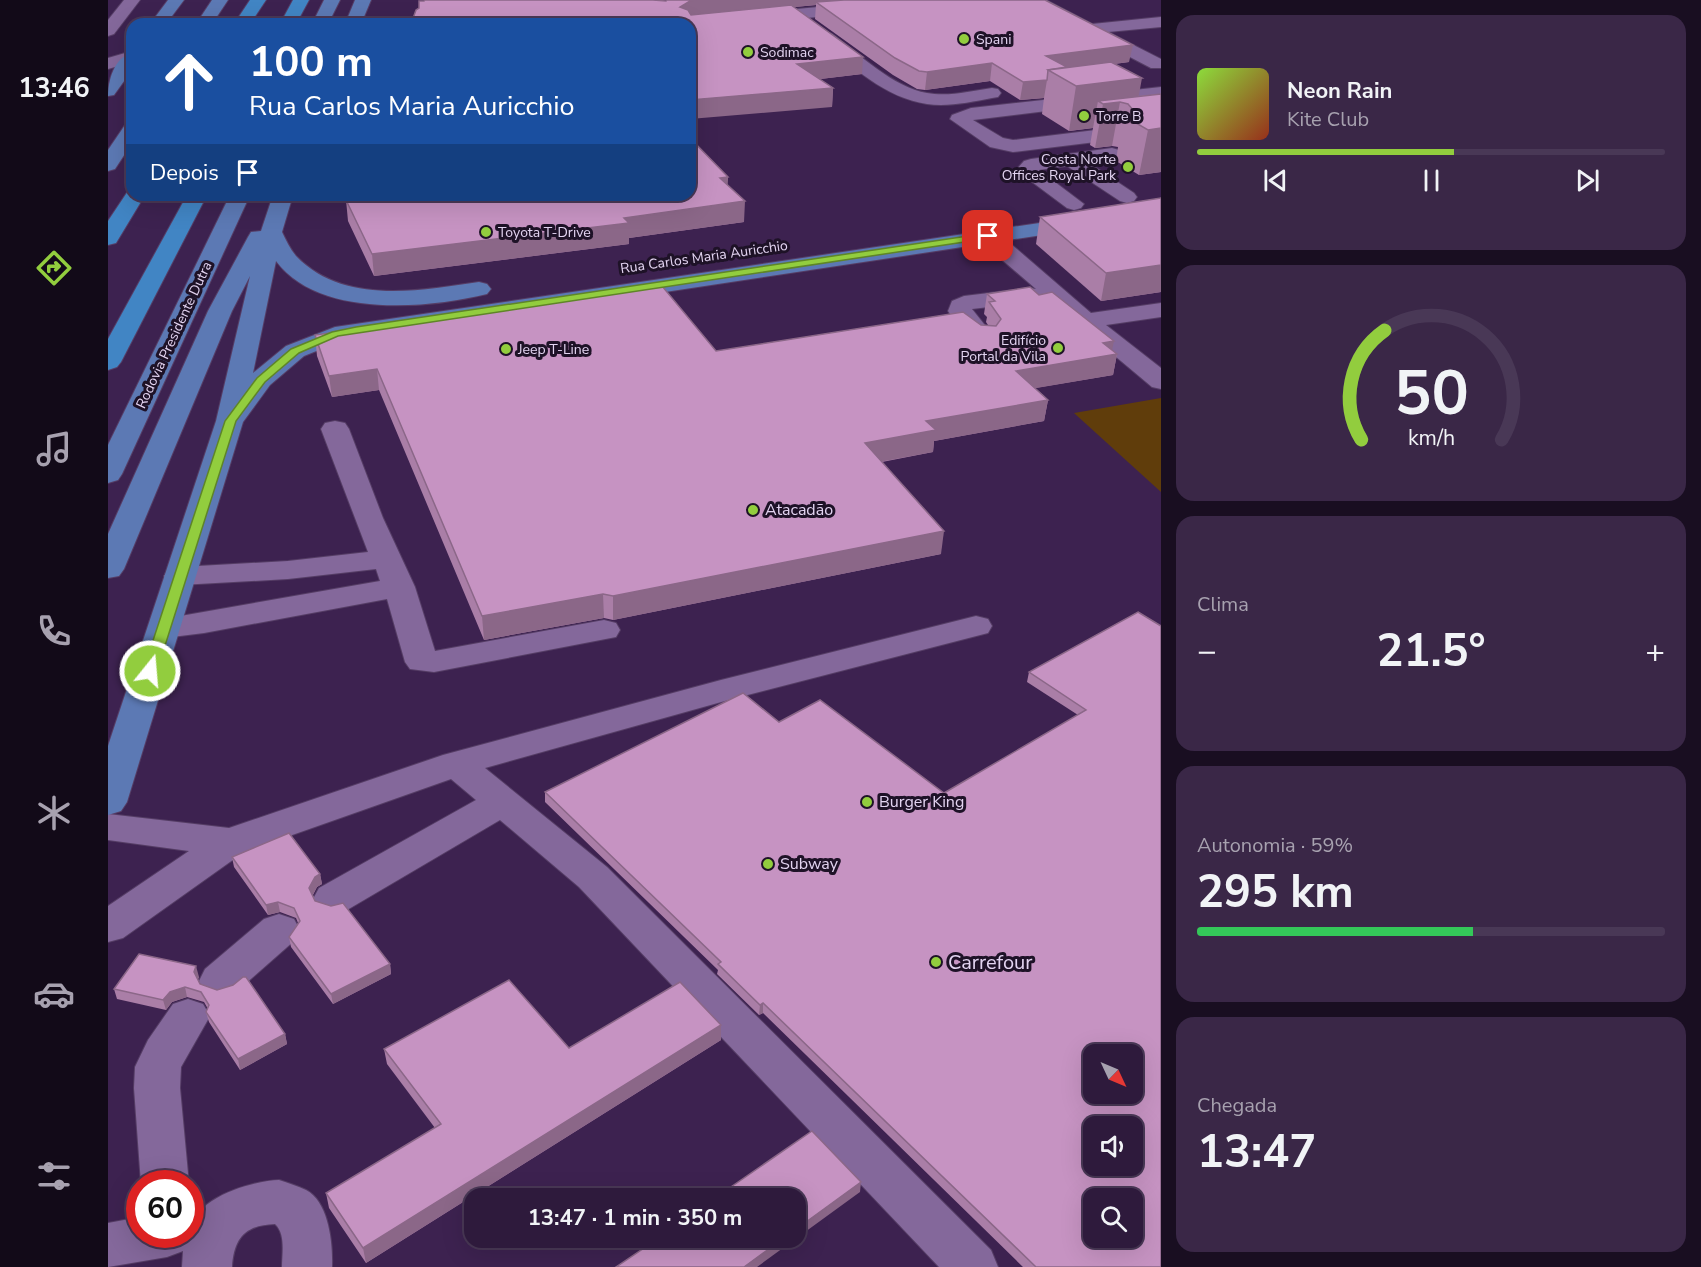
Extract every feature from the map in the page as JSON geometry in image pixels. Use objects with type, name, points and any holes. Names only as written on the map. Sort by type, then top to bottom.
[{"type":"highway","points":[[247,18],[258,0]]},
{"type":"highway","points":[[291,18],[301,0]]},
{"type":"highway","points":[[108,238],[131,201]]},
{"type":"highway","points":[[108,362],[194,201]]},
{"type":"main road","points":[[163,18],[176,0]]},
{"type":"main road","points":[[208,18],[220,0]]},
{"type":"main road","points":[[323,18],[332,0]]},
{"type":"main road","points":[[356,18],[363,0]]},
{"type":"main road","points":[[108,90],[126,65]]},
{"type":"main road","points":[[108,165],[126,138]]},
{"type":"main road","name":"Rua Carlos Maria Auricchio","points":[[230,421],[261,380],[295,351],[335,334],[660,285],[991,226],[1074,204],[1161,193]]},
{"type":"main road","name":"Rodovia Presidente Dutra","points":[[108,474],[237,201]]},
{"type":"main road","points":[[108,569],[220,311],[279,201]]},
{"type":"main road","points":[[108,802],[230,421],[280,201]]},
{"type":"main road","name":"Rua Carlos Maria Auricchio","points":[[806,242],[1161,211]]},
{"type":"main road","points":[[272,232],[286,260],[308,277],[336,291],[378,299],[446,294],[504,286]]},
{"type":"street","points":[[696,23],[942,0]]},
{"type":"street","points":[[1034,0],[1159,69]]},
{"type":"street","points":[[108,31],[142,5],[156,18]]},
{"type":"street","points":[[794,14],[886,81],[912,96],[942,99],[1011,91]]},
{"type":"street","points":[[1088,29],[1161,22]]},
{"type":"street","points":[[108,64],[126,59]]},
{"type":"street","points":[[1138,76],[1159,69]]},
{"type":"street","points":[[1161,92],[971,114],[959,119],[997,143],[1013,146],[1161,128]]},
{"type":"street","points":[[1074,204],[1026,170],[1031,165],[1127,153]]},
{"type":"street","points":[[1071,160],[1127,197]]},
{"type":"street","points":[[991,226],[1052,292],[1161,381]]},
{"type":"street","points":[[660,285],[675,304]]},
{"type":"street","points":[[984,339],[960,311],[964,303],[1052,292]]},
{"type":"street","points":[[1086,321],[1161,310]]},
{"type":"street","points":[[335,429],[392,573],[423,662],[434,662],[604,630]]},
{"type":"street","points":[[180,576],[288,570],[392,573]]},
{"type":"street","points":[[164,628],[204,623],[392,573]]},
{"type":"street","points":[[108,927],[230,842],[456,764],[721,691],[976,626]]},
{"type":"street","points":[[456,764],[593,877],[973,1267]]},
{"type":"street","points":[[333,899],[502,802]]},
{"type":"street","points":[[108,827],[230,842]]},
{"type":"street","points":[[220,981],[279,930]]},
{"type":"street","points":[[164,1170],[157,1088],[158,1067],[164,1053],[188,1016]]},
{"type":"street","points":[[204,1233],[254,1205],[274,1201],[294,1208],[303,1218],[309,1252],[307,1267]]},
{"type":"street","points":[[108,1246],[126,1244]]},
{"type":"shaded area","points":[[1161,398],[1161,492],[1074,413]]},
{"type":"building","points":[[696,0],[680,7],[688,10],[691,15],[791,5],[863,57],[797,64],[833,88],[696,99],[696,18],[413,18],[419,8],[419,1]]},
{"type":"building","name":"Spani","points":[[1045,0],[1133,45],[1046,56],[1067,67],[1048,70],[1047,80],[1023,82],[992,63],[927,72],[919,71],[895,58],[816,2]]},
{"type":"building","points":[[1111,62],[1142,78],[1076,86],[1048,70]]},
{"type":"building","points":[[1161,94],[1161,128],[1148,130],[1124,116],[1129,115],[1133,110],[1128,104],[1120,102],[1103,104],[1098,101]]},
{"type":"building","points":[[696,144],[728,177],[720,178],[745,201],[624,218],[629,223],[372,254],[346,201],[696,201]]},
{"type":"building","points":[[1161,198],[1161,265],[1106,273],[1040,217]]},
{"type":"building","points":[[662,286],[716,351],[963,312],[981,325],[996,326],[1001,319],[989,302],[995,301],[987,294],[1030,287],[1039,295],[1052,292],[1114,341],[1103,343],[1117,354],[1016,371],[1048,400],[926,421],[936,430],[865,443],[944,531],[613,596],[603,594],[482,616],[377,369],[329,376],[315,335]]},
{"type":"building","name":"Carrefour","points":[[1138,612],[1161,626],[1161,1267],[1036,1267],[763,1003],[760,1005],[718,964],[721,962],[545,792],[743,693],[779,722],[820,700],[944,793],[1086,710],[1029,672]]},
{"type":"building","points":[[289,833],[320,874],[315,877],[309,888],[315,901],[331,906],[343,903],[390,964],[331,994],[289,937],[300,921],[294,908],[278,902],[266,905],[232,857]]},
{"type":"building","points":[[139,954],[196,966],[194,972],[200,984],[217,990],[233,985],[246,977],[285,1034],[238,1059],[206,1012],[209,1005],[201,992],[185,987],[170,992],[163,1000],[114,989]]},
{"type":"building","points":[[509,980],[569,1048],[680,982],[721,1025],[363,1248],[326,1193],[441,1124],[384,1049]]},
{"type":"building","points":[[812,1131],[861,1182],[806,1222],[806,1188],[729,1188]]},
{"type":"building","points":[[644,1248],[770,1248],[744,1267],[616,1267]]},
{"type":"place","name":"Spani","points":[[964,39]]},
{"type":"place","name":"Sodimac","points":[[748,52]]},
{"type":"place","name":"Torre B","points":[[1084,116]]},
{"type":"place","name":"Costa Norte Offices Royal Park","points":[[1128,167]]},
{"type":"place","name":"Toyota T-Drive","points":[[486,232]]},
{"type":"place","name":"Edifício Portal da Vila","points":[[1058,348]]},
{"type":"place","name":"Jeep T-Line","points":[[506,349]]},
{"type":"place","name":"Atacadão","points":[[753,510]]},
{"type":"place","name":"Burger King","points":[[867,802]]},
{"type":"place","name":"Subway","points":[[768,864]]},
{"type":"place","name":"Carrefour","points":[[936,962]]},
{"type":"route","points":[[150,671],[230,421],[261,380],[295,351],[335,334],[356,330],[988,236]]}]
